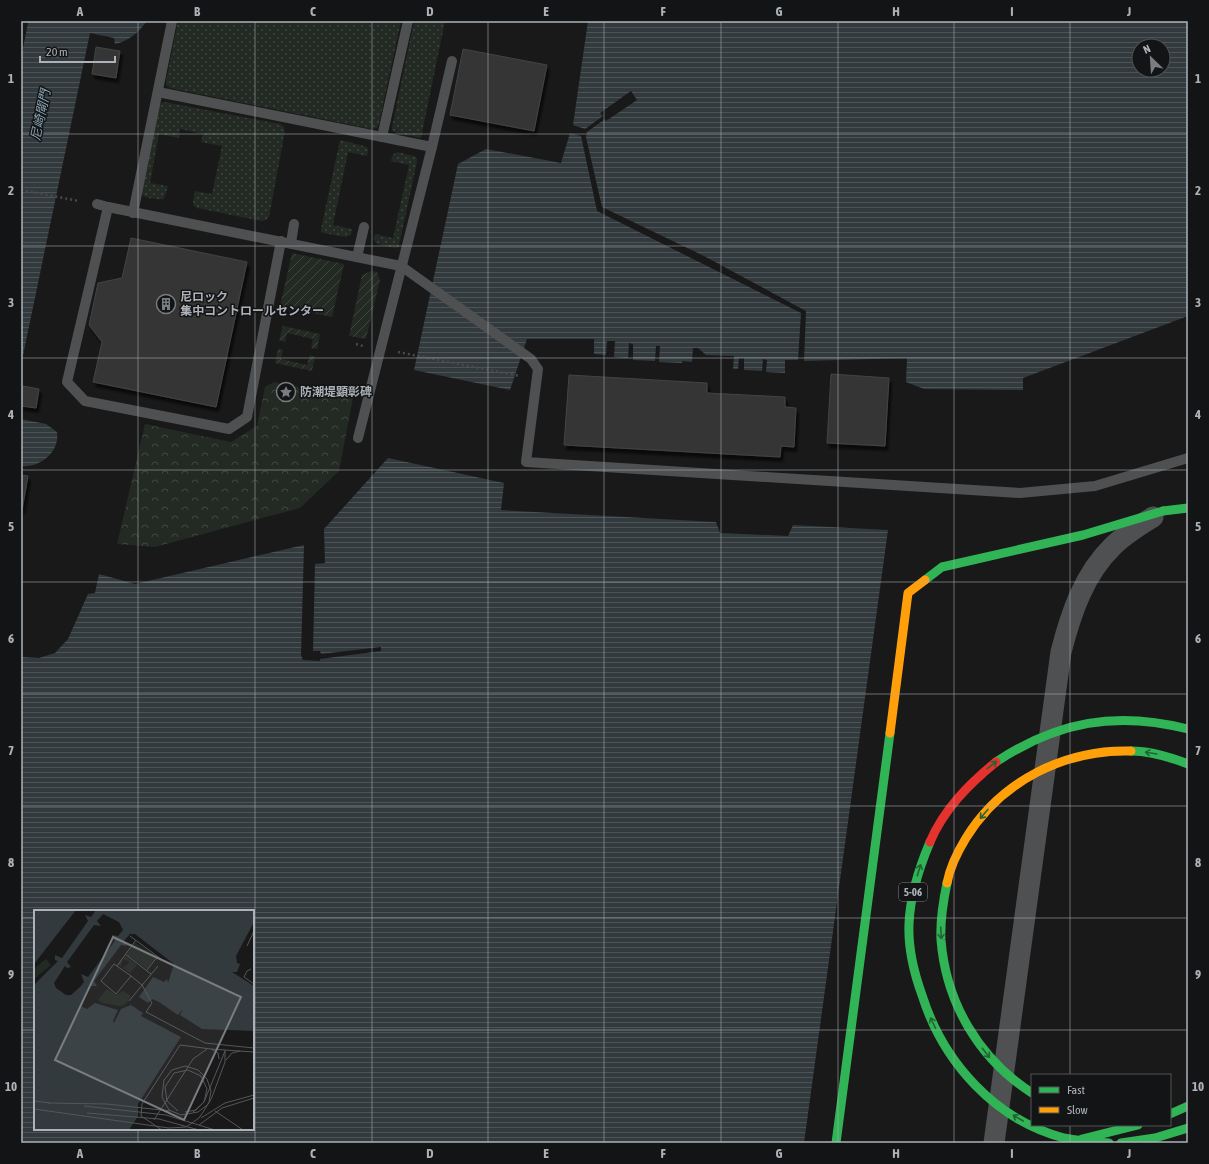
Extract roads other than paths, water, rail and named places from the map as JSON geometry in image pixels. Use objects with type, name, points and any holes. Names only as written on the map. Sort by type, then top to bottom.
[{"type":"main road","points":[[836,1143],[908,593],[942,567],[1084,535],[1163,511],[1188,508]]},
{"type":"main road","name":"5-06","points":[[1031,1126],[1003,1110],[977,1088],[956,1063],[940,1039],[927,1011],[917,984],[909,928],[912,900],[918,871],[927,846],[940,821],[958,796],[979,775],[1001,757],[1027,742],[1055,730],[1083,722],[1112,719],[1141,719],[1169,723],[1188,729]]},
{"type":"main road","name":"5-06","points":[[1031,1092],[1011,1079],[993,1062],[978,1043],[954,1001],[947,977],[942,952],[940,926],[943,902],[948,879],[966,836],[996,800],[1014,785],[1058,761],[1084,753],[1133,750],[1158,754],[1188,764]]},
{"type":"main road","points":[[1171,1108],[1188,1101]]},
{"type":"main road","points":[[1171,1114],[1188,1106]]},
{"type":"main road","name":"5-06","points":[[1032,1126],[1060,1136],[1088,1142],[1109,1143]]},
{"type":"main road","points":[[1068,1143],[1134,1126]]},
{"type":"main road","points":[[1121,1143],[1143,1141],[1172,1134],[1188,1128]]},
{"type":"street","points":[[994,1143],[1061,652],[1069,619],[1081,591],[1096,566],[1113,545],[1137,527],[1163,511]]},
{"type":"lane","points":[[133,213],[172,21]]},
{"type":"lane","points":[[382,138],[408,21]]},
{"type":"lane","points":[[358,438],[432,147],[452,61]]},
{"type":"lane","points":[[158,92],[432,147]]},
{"type":"lane","points":[[96,204],[133,213],[286,242],[401,266],[531,359],[538,369],[526,462],[1020,493],[1095,486],[1188,458]]},
{"type":"lane","points":[[108,207],[67,382],[85,401],[229,429],[247,417],[286,242],[294,224]]},
{"type":"lane","points":[[357,257],[364,227]]},
{"type":"water","name":"尼崎閘門","points":[[25,21],[146,22],[133,36],[125,41],[115,44],[114,38],[90,33],[21,365],[21,58],[28,23]]},
{"type":"water","points":[[588,21],[1188,21],[1188,316],[1023,378],[1023,390],[924,389],[906,382],[907,358],[804,361],[806,311],[704,256],[602,207],[586,137],[587,132],[605,119],[606,121],[637,100],[631,91],[600,113],[603,116],[585,129],[573,125]]},
{"type":"water","points":[[570,133],[581,136],[597,211],[801,313],[798,360],[785,360],[785,373],[766,372],[767,360],[763,359],[762,371],[744,370],[744,358],[739,358],[738,369],[733,369],[734,356],[706,355],[698,348],[693,348],[692,362],[682,361],[682,363],[659,362],[660,346],[656,346],[655,361],[633,360],[633,344],[629,343],[628,358],[614,357],[615,341],[607,341],[606,355],[594,354],[594,339],[527,339],[510,390],[414,370],[458,164],[486,149],[561,163]]},
{"type":"water","points":[[21,419],[46,424],[57,432],[57,439],[52,452],[42,461],[28,466],[21,466]]},
{"type":"water","points":[[388,458],[504,483],[501,510],[716,522],[720,533],[788,536],[793,525],[888,530],[804,1143],[21,1143],[21,657],[39,658],[55,653],[68,639],[88,594],[95,593],[99,574],[135,584],[304,545],[301,655],[303,660],[320,661],[320,659],[381,651],[381,647],[321,654],[320,651],[313,651],[315,564],[325,563],[324,529]]},
{"type":"place","name":"尼ロック 集中コントロールセンター","points":[[166,304]]},
{"type":"place","name":"防潮堤顕彰碑","points":[[286,392]]}]
